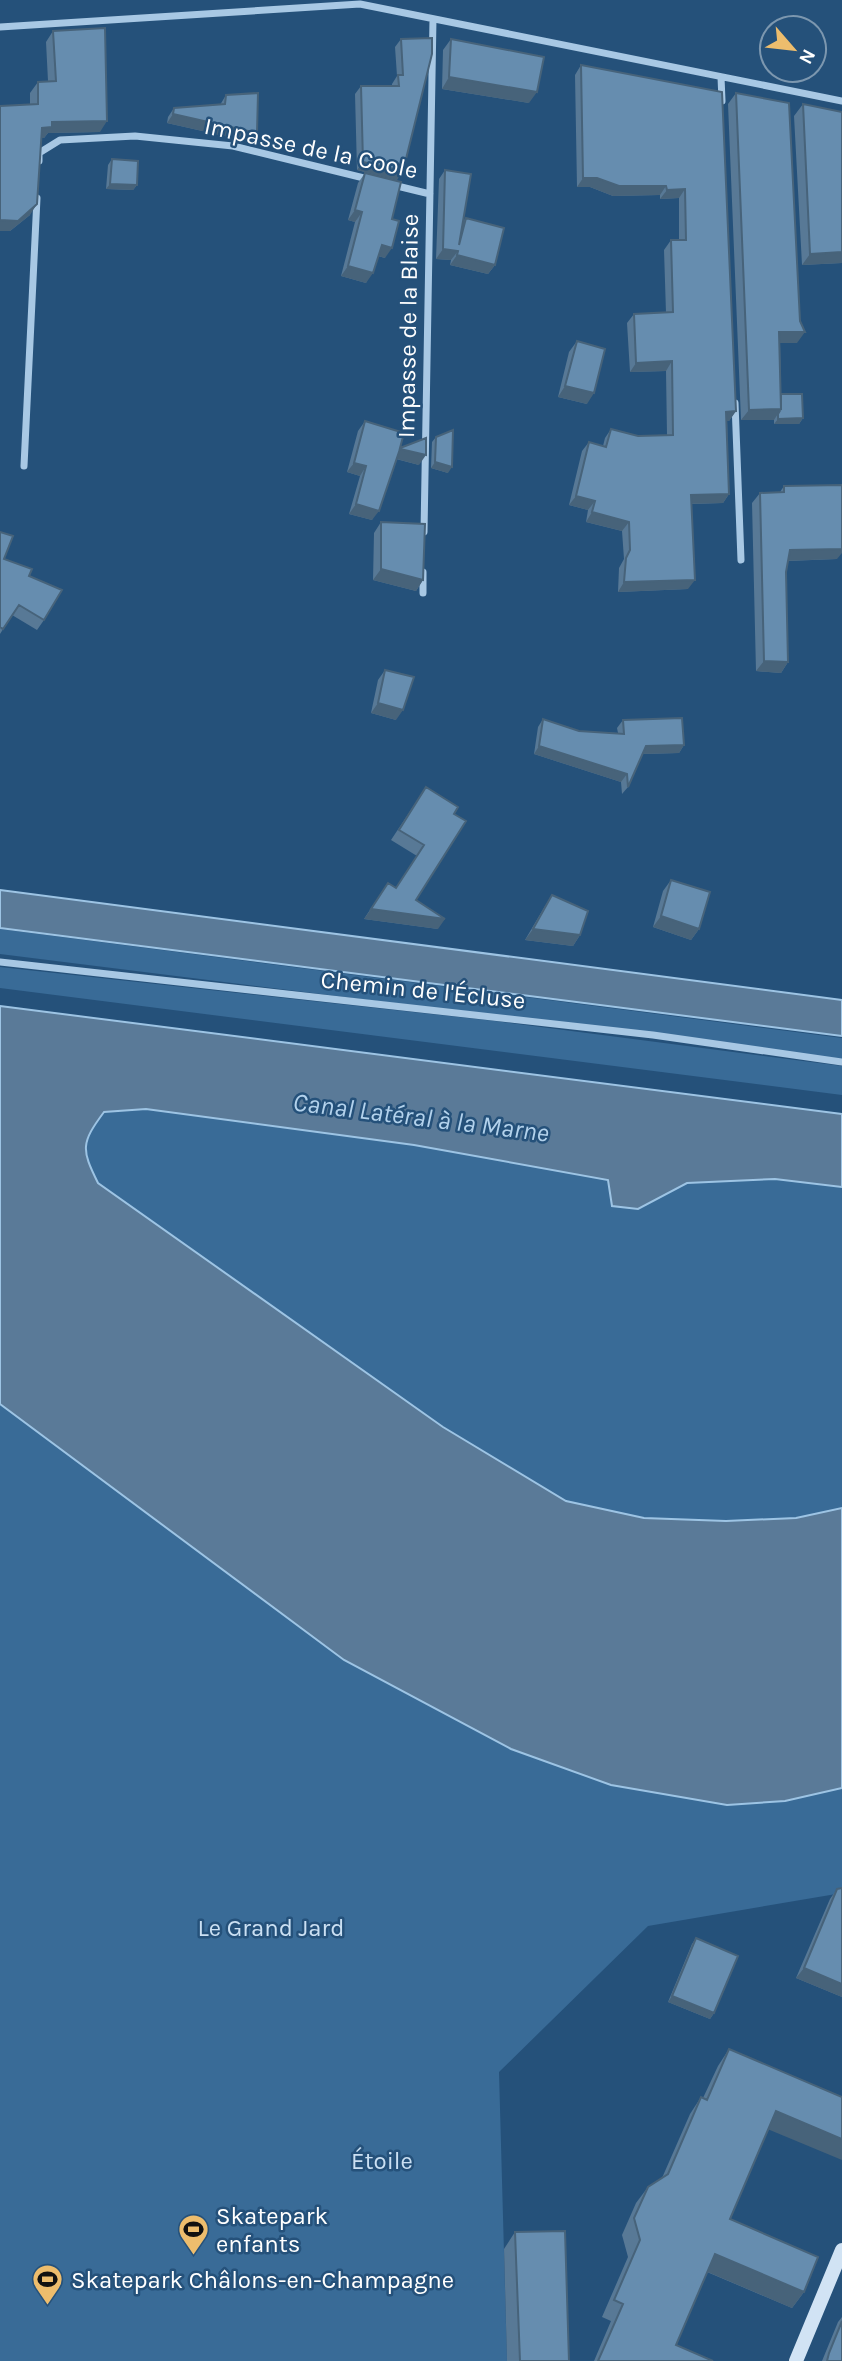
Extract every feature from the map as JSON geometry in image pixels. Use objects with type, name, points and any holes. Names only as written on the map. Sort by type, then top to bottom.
[{"type":"main road","points":[[796,2361],[842,2250]]},
{"type":"street","points":[[0,27],[360,4],[842,101]]},
{"type":"street","name":"Impasse de la Blaise","points":[[424,538],[433,19]]},
{"type":"street","points":[[721,77],[722,105]]},
{"type":"street","points":[[787,90],[788,100]]},
{"type":"street","name":"Impasse de la Coole","points":[[39,167],[39,153],[60,140],[135,136],[233,146],[430,194]]},
{"type":"street","points":[[24,466],[37,194]]},
{"type":"street","points":[[734,394],[741,560]]},
{"type":"street","points":[[423,565],[423,593]]},
{"type":"street","name":"Chemin de l'Écluse","points":[[0,962],[653,1035],[842,1062]]},
{"type":"green space","points":[[0,929],[842,1038],[842,1059],[0,954]]},
{"type":"green space","points":[[0,967],[495,1021],[842,1066],[842,1095],[0,988]]},
{"type":"green space","points":[[146,1109],[414,1145],[609,1180],[613,1206],[638,1209],[687,1183],[775,1179],[842,1187],[842,1508],[796,1518],[726,1521],[644,1518],[566,1501],[443,1427],[98,1183],[86,1154],[88,1139],[96,1123],[104,1112]]},
{"type":"green space","name":"Le Grand Jard","points":[[0,1404],[344,1660],[842,1788],[842,1893],[648,1926],[499,2072],[507,2361],[0,2361]]},
{"type":"water","points":[[0,890],[842,1000],[842,1036],[0,928]]},
{"type":"water","name":"Canal Latéral à la Marne","points":[[0,1006],[842,1114],[842,1187],[775,1179],[687,1183],[638,1209],[612,1206],[608,1180],[414,1145],[146,1109],[104,1112],[91,1131],[86,1154],[98,1183],[443,1427],[566,1501],[644,1518],[726,1521],[796,1518],[842,1508],[842,1788],[785,1801],[727,1805],[611,1785],[511,1749],[344,1660],[0,1404]]},
{"type":"building","points":[[105,28],[107,121],[52,122],[52,127],[42,128],[37,204],[18,221],[0,220],[0,106],[38,104],[38,82],[56,81],[53,31]]},
{"type":"building","points":[[432,38],[432,54],[403,171],[363,162],[361,86],[399,86],[398,75],[403,75],[401,39]]},
{"type":"building","points":[[451,39],[544,57],[537,92],[449,77]]},
{"type":"building","points":[[581,65],[722,92],[736,411],[726,412],[729,494],[691,495],[695,580],[624,582],[626,558],[630,550],[629,522],[592,512],[595,501],[576,496],[589,442],[606,447],[611,429],[638,436],[673,435],[672,361],[636,363],[634,314],[673,312],[671,240],[686,240],[685,189],[667,190],[666,186],[619,186],[597,178],[583,178]]},
{"type":"building","points":[[258,93],[257,133],[173,114],[174,108],[225,104],[226,95]]},
{"type":"building","points":[[736,93],[789,103],[800,321],[805,332],[779,332],[781,409],[749,410]]},
{"type":"building","points":[[803,104],[842,112],[842,252],[810,254]]},
{"type":"building","points":[[112,159],[138,161],[137,185],[110,184]]},
{"type":"building","points":[[445,170],[471,174],[459,245],[466,218],[504,228],[495,265],[457,255],[458,251],[443,249]]},
{"type":"building","points":[[365,173],[401,182],[392,219],[399,221],[392,248],[382,245],[373,273],[348,266],[362,212],[355,210]]},
{"type":"building","points":[[577,341],[605,349],[594,393],[565,386]]},
{"type":"building","points":[[781,394],[802,394],[803,418],[778,419]]},
{"type":"building","points":[[365,421],[404,433],[400,448],[426,438],[426,455],[400,449],[379,511],[356,504],[366,466],[354,463]]},
{"type":"building","points":[[453,430],[452,467],[435,462],[436,437]]},
{"type":"building","points":[[842,485],[842,549],[790,550],[786,572],[788,662],[764,661],[760,493],[784,492],[784,486]]},
{"type":"building","points":[[381,522],[425,524],[423,580],[381,569]]},
{"type":"building","points":[[0,532],[13,536],[4,559],[32,569],[29,576],[62,590],[44,620],[19,605],[3,629],[0,627]]},
{"type":"building","points":[[385,670],[414,677],[403,710],[378,703]]},
{"type":"building","points":[[682,718],[684,745],[646,746],[628,787],[627,774],[539,746],[543,719],[579,731],[624,734],[623,720]]},
{"type":"building","points":[[426,787],[458,807],[454,814],[466,821],[416,900],[445,919],[371,909],[388,883],[396,888],[424,845],[399,830]]},
{"type":"building","points":[[671,880],[710,892],[699,929],[661,916]]},
{"type":"building","points":[[552,895],[588,911],[580,935],[533,929]]},
{"type":"building","points":[[842,1888],[842,1984],[804,1968],[837,1889]]},
{"type":"building","points":[[696,1938],[738,1956],[714,2013],[672,1996]]},
{"type":"building","points":[[729,2049],[842,2097],[842,2139],[776,2111],[730,2219],[818,2257],[804,2292],[715,2254],[676,2345],[713,2361],[598,2361],[623,2304],[614,2300],[640,2240],[634,2218],[648,2187],[668,2174],[701,2097],[707,2100]]},
{"type":"building","points":[[565,2231],[569,2361],[520,2361],[515,2232]]},
{"type":"building","points":[[842,2321],[842,2361],[827,2361],[829,2353]]},
{"type":"place","name":"Skatepark enfants","points":[[193,2257]]},
{"type":"place","name":"Skatepark Châlons-en-Champagne","points":[[48,2307]]},
{"type":"park label","name":"Étoile","points":[[382,2161]]}]
